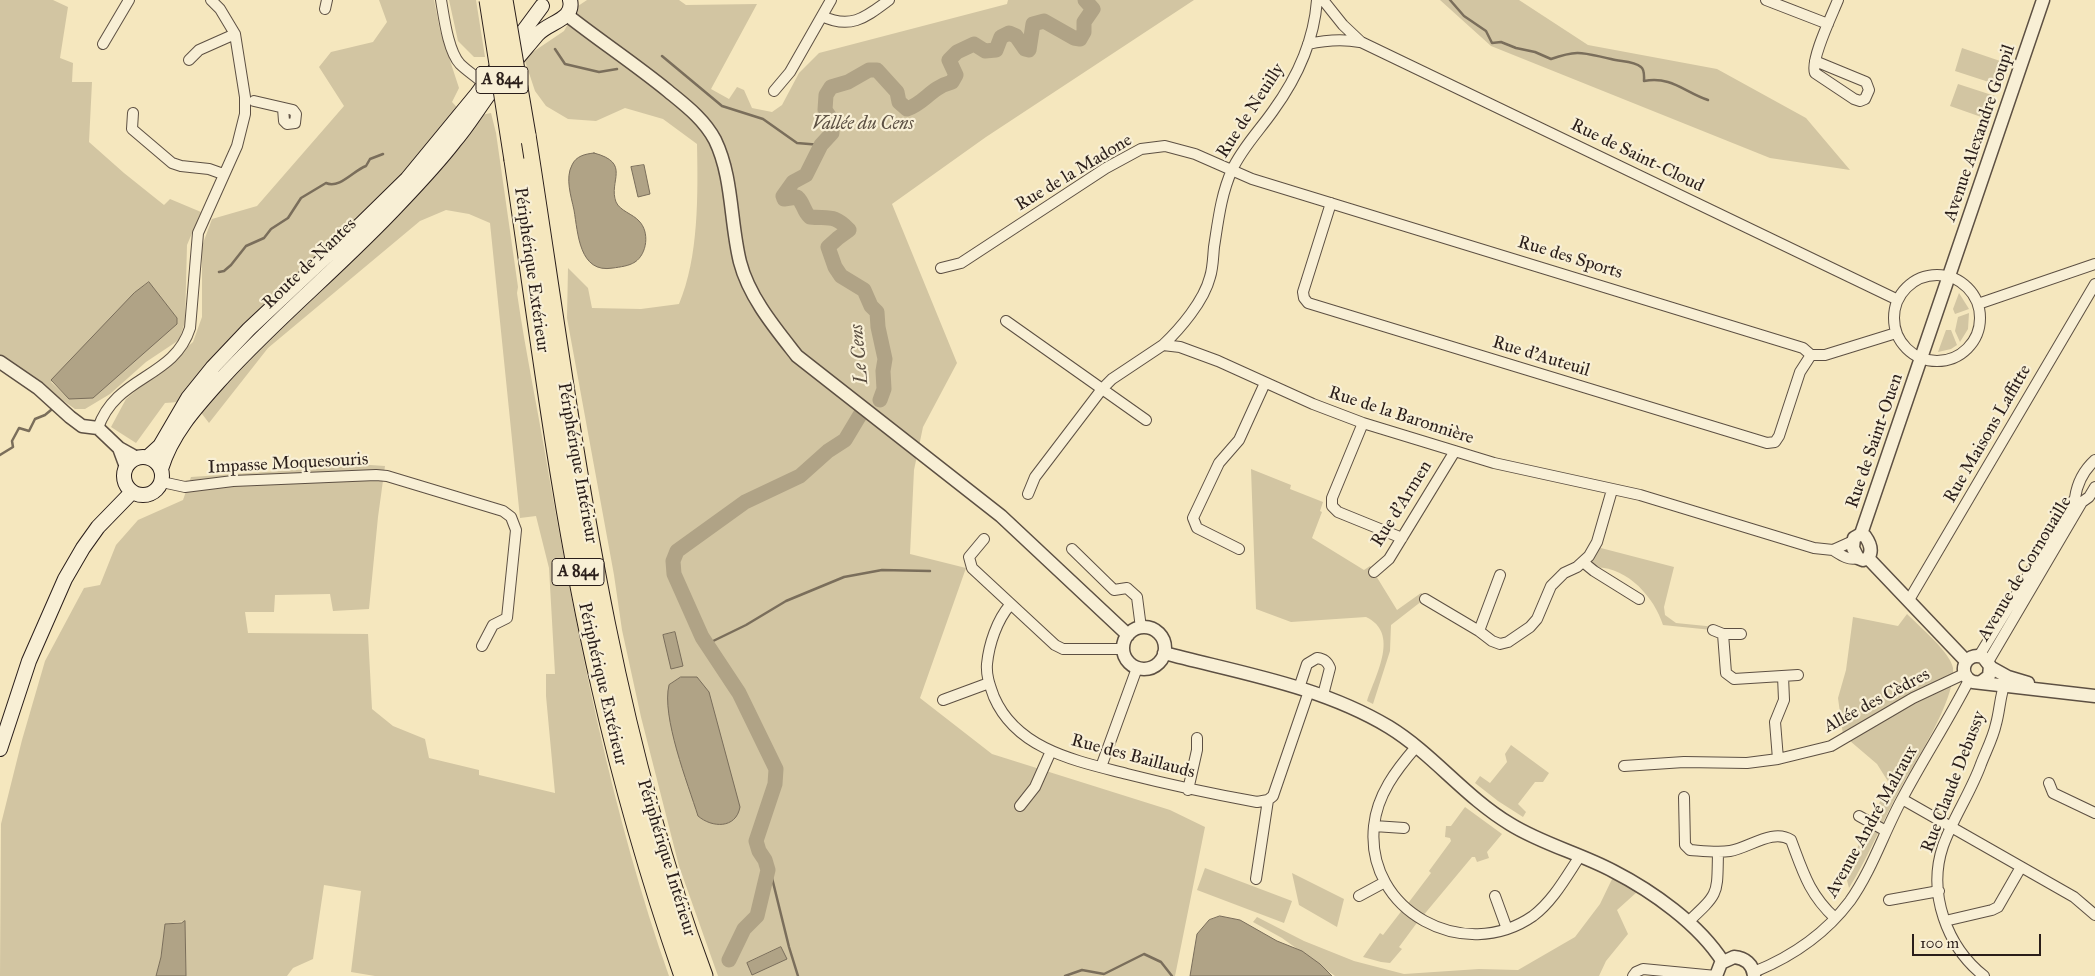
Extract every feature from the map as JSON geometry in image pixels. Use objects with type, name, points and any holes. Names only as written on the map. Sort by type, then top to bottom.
[{"type":"highway","name":"Périphérique Extérieur","points":[[489,0],[554,435],[600,684],[643,849],[684,976]]},
{"type":"highway","name":"Périphérique Intérieur","points":[[503,0],[526,134],[572,442],[596,577],[643,784],[677,903],[703,976]]},
{"type":"main road","points":[[542,3],[548,18],[562,18],[571,8],[570,0]]},
{"type":"main road","name":"Route de Nantes","points":[[162,475],[168,449],[192,412],[255,342],[339,264],[404,199],[456,141],[542,3]]},
{"type":"main road","name":"Route de Nantes","points":[[142,458],[160,446],[188,398],[212,367],[249,329],[407,179],[539,32],[562,18]]},
{"type":"main road","points":[[142,458],[153,460],[162,475],[156,491],[142,496],[132,492],[125,483],[124,472],[126,467],[142,458]]},
{"type":"main road","points":[[0,749],[29,661],[65,579],[98,527],[132,492]]},
{"type":"street","points":[[103,44],[129,0]]},
{"type":"street","points":[[98,428],[108,406],[118,395],[174,357],[185,342],[190,328],[198,232],[237,146],[245,114],[245,97],[235,34],[228,21],[210,0]]},
{"type":"street","points":[[441,0],[447,31],[456,57],[460,64],[488,87]]},
{"type":"street","points":[[774,91],[790,72],[831,0]]},
{"type":"street","points":[[822,16],[831,21],[853,22],[862,19],[889,0]]},
{"type":"street","name":"Rue de Neuilly","points":[[1163,345],[1174,335],[1203,295],[1210,277],[1224,191],[1231,171],[1239,156],[1288,89],[1304,57],[1313,28],[1317,0]]},
{"type":"street","name":"Rue de Saint-Cloud","points":[[1323,0],[1343,25],[1361,42]]},
{"type":"street","points":[[1766,0],[1828,24]]},
{"type":"street","points":[[1815,61],[1866,82],[1869,90],[1865,99],[1860,101],[1854,99],[1815,73],[1813,67],[1815,61],[1828,24],[1838,0]]},
{"type":"street","name":"Avenue Alexandre Goupil","points":[[1922,359],[2043,0]]},
{"type":"street","points":[[562,18],[649,75],[692,110],[705,125],[714,140],[726,174],[740,264],[749,285],[777,330],[797,356],[1001,516],[1128,635]]},
{"type":"street","points":[[189,60],[199,50],[216,40],[235,34]]},
{"type":"street","name":"Rue de Saint-Cloud","points":[[1308,44],[1322,40],[1361,42],[1898,300]]},
{"type":"street","points":[[254,101],[283,108]]},
{"type":"street","points":[[133,113],[132,129],[172,163],[181,166],[209,169],[223,174]]},
{"type":"street","name":"Rue de la Madone","points":[[941,268],[961,262],[1106,168],[1141,149],[1164,146],[1195,154],[1231,171]]},
{"type":"street","name":"Rue des Sports","points":[[1231,171],[1799,346],[1811,356]]},
{"type":"street","name":"Rue d'Auteuil","points":[[1331,203],[1303,292],[1304,298],[1308,303],[1767,444],[1775,442],[1779,436],[1800,372],[1811,356]]},
{"type":"street","points":[[1978,304],[2095,264]]},
{"type":"street","points":[[1934,275],[1950,276],[1963,284],[1973,294],[1978,304],[1980,321],[1976,338],[1968,349],[1956,357],[1937,361],[1922,359],[1908,351],[1896,333],[1893,318],[1898,300],[1906,288],[1917,279],[1934,275]]},
{"type":"street","name":"Rue Maisons Laffitte","points":[[1909,600],[2095,284]]},
{"type":"street","points":[[1006,321],[1146,420]]},
{"type":"street","points":[[1811,356],[1825,355],[1896,333]]},
{"type":"street","points":[[1028,494],[1035,477],[1102,389],[1112,379],[1163,345]]},
{"type":"street","name":"Rue de la Baronnière","points":[[1163,345],[1180,347],[1218,361],[1313,404],[1363,423],[1494,463],[1640,495],[1814,548],[1832,550],[1854,560],[1863,558]]},
{"type":"street","name":"Rue de Saint-Ouen","points":[[1857,538],[1922,359]]},
{"type":"street","points":[[1,366],[38,388],[70,418],[82,426],[98,428],[119,448],[142,458]]},
{"type":"street","points":[[1239,549],[1197,528],[1193,518],[1218,463],[1240,440],[1264,383]]},
{"type":"street","points":[[1363,423],[1332,498],[1332,506],[1338,512],[1402,538]]},
{"type":"street","points":[[119,448],[126,467]]},
{"type":"street","name":"Rue d'Armen","points":[[1374,572],[1389,559],[1455,451]]},
{"type":"street","name":"Avenue de Cornouaille","points":[[1986,662],[2074,498],[2087,468],[2095,460]]},
{"type":"street","name":"Impasse Moquesouris","points":[[162,475],[185,487],[233,481],[363,474],[387,476],[503,511],[511,517],[516,530],[507,618],[493,625],[482,646]]},
{"type":"street","name":"Avenue de Cornouaille","points":[[1986,662],[2082,502],[2094,489],[2080,482]]},
{"type":"street","points":[[1425,599],[1479,631],[1492,641],[1500,644],[1508,642],[1530,628],[1537,619],[1551,586],[1564,573],[1583,562],[1597,542],[1612,490]]},
{"type":"street","points":[[1832,550],[1857,538],[1866,536],[1871,554],[1863,558],[1909,600],[1966,661]]},
{"type":"street","points":[[984,539],[969,557],[972,568],[1055,645],[1063,649],[1123,649]]},
{"type":"street","points":[[1072,549],[1114,590],[1127,588],[1136,596],[1141,628]]},
{"type":"street","points":[[1583,562],[1639,599]]},
{"type":"street","points":[[1479,631],[1500,574]]},
{"type":"street","name":"Rue des Baillauds","points":[[1010,605],[1003,613],[991,643],[987,671],[989,683],[999,708],[1011,723],[1036,743],[1068,758],[1188,790],[1257,802],[1268,800]]},
{"type":"street","points":[[1141,628],[1149,628],[1158,634],[1163,642],[1164,653],[1160,661],[1145,669],[1137,668],[1128,661],[1123,649],[1128,635],[1134,630],[1141,628]]},
{"type":"street","points":[[1713,630],[1724,634],[1740,634]]},
{"type":"street","points":[[1724,634],[1726,673],[1734,679],[1798,675]]},
{"type":"street","points":[[1164,653],[1323,695],[1389,727],[1416,747],[1477,801],[1509,824],[1554,847],[1612,870],[1656,896],[1688,922],[1722,962]]},
{"type":"street","points":[[1971,679],[1963,667],[1971,656],[1986,662],[2006,682]]},
{"type":"street","points":[[1256,879],[1268,800],[1273,796],[1304,689],[1307,664],[1317,658],[1326,661],[1330,668],[1323,695]]},
{"type":"street","points":[[1971,679],[1989,676],[1986,662]]},
{"type":"street","points":[[1101,767],[1137,668]]},
{"type":"street","points":[[1778,759],[1775,722],[1784,700],[1782,676]]},
{"type":"street","points":[[1971,679],[2006,682],[2095,696]]},
{"type":"street","name":"Allée des Cèdres","points":[[1624,766],[1684,762],[1747,763],[1778,759],[1831,746],[1913,698],[1971,679]]},
{"type":"street","name":"Avenue André Malraux","points":[[1754,974],[1788,956],[1812,940],[1850,900],[1902,799],[1971,679]]},
{"type":"street","name":"Rue Claude Debussy","points":[[1984,976],[1957,948],[1945,921],[1939,891],[1939,869],[1943,848],[1978,774],[1994,730],[2006,682]]},
{"type":"street","points":[[943,700],[989,683]]},
{"type":"street","points":[[1188,790],[1197,750],[1197,738]]},
{"type":"street","points":[[1416,747],[1386,786],[1377,810],[1374,826],[1375,854],[1385,882],[1403,906],[1423,921],[1437,928],[1469,934],[1508,928],[1534,914],[1548,902],[1580,856]]},
{"type":"street","points":[[1020,806],[1035,787],[1051,751]]},
{"type":"street","points":[[2049,783],[2053,793],[2095,812]]},
{"type":"street","points":[[1684,797],[1685,845],[1690,850],[1731,851],[1775,836],[1784,835],[1791,840],[1809,888],[1820,904],[1834,918]]},
{"type":"street","points":[[1902,799],[2074,897],[2095,915]]},
{"type":"street","points":[[1859,816],[1886,831]]},
{"type":"street","points":[[1374,826],[1404,828]]},
{"type":"street","points":[[1688,922],[1716,893],[1718,852]]},
{"type":"street","points":[[1945,921],[1992,910],[1998,906],[2021,867]]},
{"type":"street","points":[[1359,896],[1385,882]]},
{"type":"street","points":[[1889,900],[1939,891]]},
{"type":"street","points":[[1495,896],[1508,928]]},
{"type":"street","points":[[1633,976],[1636,972],[1643,969],[1716,976],[1717,969],[1722,962],[1731,957],[1741,958],[1749,963],[1754,974]]},
{"type":"street","points":[[1967,976],[1974,967]]},
{"type":"green space","points":[[0,0],[53,0],[68,7],[60,58],[73,63],[72,82],[92,82],[89,142],[164,205],[170,199],[201,212],[187,245],[185,322],[179,340],[146,362],[110,394],[85,409],[75,409],[0,356]],"holes":[[[148,282],[177,318],[69,399],[51,382]]]},
{"type":"green space","points":[[379,0],[434,0],[440,30],[459,88],[452,102],[467,118],[491,113],[496,133],[524,339],[572,602],[599,728],[630,853],[669,976],[375,976],[351,972],[361,891],[324,885],[313,959],[293,968],[287,976],[186,976],[185,921],[165,924],[161,957],[156,976],[0,976],[1,824],[22,740],[45,661],[84,588],[100,585],[116,545],[138,520],[183,500],[191,477],[370,465],[385,466],[369,609],[333,611],[330,594],[275,595],[274,612],[245,612],[248,633],[368,634],[372,709],[393,726],[425,739],[429,758],[479,770],[479,775],[555,793],[546,696],[546,674],[555,674],[549,568],[536,516],[520,518],[490,223],[469,214],[446,210],[420,221],[268,348],[209,423],[192,401],[165,403],[136,443],[111,427],[126,399],[193,342],[202,317],[202,246],[212,219],[257,206],[344,106],[319,67],[331,52],[373,42],[387,22]]},
{"type":"green space","points":[[449,0],[476,0],[485,57],[474,57],[458,41]]},
{"type":"green space","name":"Vallée du Cens","points":[[587,0],[679,0],[686,5],[757,4],[711,89],[729,99],[737,87],[744,90],[752,108],[772,112],[782,105],[799,73],[819,53],[1007,4],[1008,0],[1194,0],[986,137],[892,204],[957,363],[923,427],[914,470],[910,554],[966,568],[920,698],[992,754],[1170,810],[1205,827],[1175,976],[718,976],[679,866],[641,717],[622,630],[614,575],[567,318],[568,268],[588,288],[592,308],[641,309],[679,304],[686,286],[694,246],[697,204],[697,144],[663,119],[625,108],[596,121],[568,119],[546,106],[535,91],[524,58],[564,31],[578,6]]},
{"type":"green space","points":[[1440,0],[1519,0],[1588,45],[1717,69],[1806,118],[1850,170],[1770,158],[1491,46]]},
{"type":"green space","points":[[1962,48],[2006,63],[1998,85],[1955,71]]},
{"type":"green space","points":[[1958,84],[1995,96],[1987,119],[1950,106]]},
{"type":"green space","points":[[1959,293],[1969,309],[1955,314],[1953,309]]},
{"type":"green space","points":[[1969,313],[1968,329],[1960,342],[1955,331],[1958,317]]},
{"type":"green space","points":[[1946,330],[1951,330],[1957,345],[1951,349],[1938,352]]},
{"type":"green space","points":[[1251,469],[1291,485],[1290,489],[1323,502],[1320,511],[1322,512],[1312,538],[1364,570],[1370,566],[1397,610],[1421,593],[1427,597],[1391,625],[1390,651],[1373,704],[1367,701],[1380,667],[1384,643],[1382,633],[1376,624],[1366,617],[1291,622],[1256,609]]},
{"type":"green space","points":[[1597,547],[1674,567],[1664,607],[1665,615],[1676,623],[1716,627],[1712,630],[1663,625],[1653,603],[1626,576],[1603,568],[1590,568],[1589,556]]},
{"type":"green space","points":[[1907,614],[1947,655],[1953,668],[1952,682],[1948,697],[1933,732],[1898,793],[1849,888],[1845,873],[1889,783],[1877,764],[1843,735],[1838,698],[1846,670],[1853,617],[1898,626]]},
{"type":"green space","points":[[1511,745],[1549,773],[1543,782],[1535,782],[1518,804],[1526,812],[1523,817],[1475,783],[1480,776],[1490,783],[1507,762],[1505,754]]},
{"type":"green space","points":[[1465,807],[1502,834],[1487,852],[1489,858],[1477,862],[1475,857],[1472,857],[1422,917],[1406,906],[1431,873],[1429,871],[1451,841],[1450,838],[1445,837],[1446,826],[1451,826]]},
{"type":"green space","points":[[1205,868],[1292,901],[1284,923],[1197,890]]},
{"type":"green space","points":[[1292,873],[1344,899],[1337,927],[1299,905]]},
{"type":"green space","points":[[1614,875],[1637,892],[1617,910],[1628,934],[1606,961],[1599,976],[1335,976],[1282,938],[1253,922],[1257,917],[1304,941],[1354,961],[1404,974],[1479,969],[1518,970],[1575,937],[1600,904]]},
{"type":"green space","points":[[1403,909],[1419,920],[1399,947],[1402,949],[1390,963],[1363,957],[1380,933],[1383,935]]},
{"type":"shaded area","points":[[594,153],[606,157],[616,167],[614,194],[616,202],[620,208],[639,221],[645,231],[646,243],[642,254],[635,262],[627,265],[602,268],[593,265],[582,250],[579,240],[569,187],[570,170],[576,159]]},
{"type":"shaded area","points":[[644,165],[650,194],[638,197],[631,167]]},
{"type":"shaded area","points":[[149,282],[177,318],[177,324],[93,398],[69,399],[51,380],[134,293]]},
{"type":"shaded area","points":[[675,632],[683,666],[671,669],[663,635]]},
{"type":"shaded area","points":[[681,677],[697,677],[709,692],[740,807],[738,814],[729,823],[710,823],[698,816],[682,769],[672,732],[668,698],[669,685]]},
{"type":"shaded area","points":[[1220,916],[1240,920],[1277,941],[1302,951],[1320,964],[1332,976],[1190,976],[1197,934],[1209,920]]},
{"type":"shaded area","points":[[185,921],[186,976],[156,976],[161,957],[165,924]]},
{"type":"shaded area","points":[[781,947],[787,959],[752,975],[747,963]]},
{"type":"waterway","name":"Le Cens","points":[[880,400],[884,389],[883,371],[885,359],[878,327],[877,312],[871,306],[864,290],[841,276],[835,267],[828,247],[849,230],[835,219],[810,217],[797,197],[784,199],[783,196],[793,182],[806,175],[821,145],[832,133],[832,120],[825,110],[826,95],[831,87],[848,82],[869,70],[877,70],[897,92],[899,102],[907,109],[919,103],[938,88],[952,82],[956,75],[949,60],[957,52],[974,44],[985,51],[996,50],[1001,37],[1009,33],[1016,36],[1025,49],[1029,50],[1033,24],[1044,21],[1074,38],[1080,39],[1084,32],[1084,22],[1093,9],[1085,0]]},
{"type":"waterway","points":[[1450,0],[1464,16],[1486,31],[1492,43],[1501,42],[1551,59],[1568,54],[1581,53],[1630,62],[1642,68],[1644,81],[1654,80],[1670,83],[1708,100]]},
{"type":"waterway","points":[[555,49],[565,64],[599,72],[617,69]]},
{"type":"waterway","points":[[662,56],[722,106],[763,119],[797,143],[821,145]]},
{"type":"waterway","points":[[219,272],[224,271],[231,265],[246,246],[264,238],[271,229],[288,218],[301,198],[326,183],[331,184],[342,181],[366,166],[370,159],[383,154]]},
{"type":"waterway","points":[[0,455],[13,447],[12,441],[19,428],[29,431],[35,419],[51,410]]},
{"type":"waterway","name":"Le Cens","points":[[729,960],[744,929],[757,916],[768,870],[756,841],[775,784],[776,769],[739,693],[702,637],[674,574],[673,561],[677,551],[745,502],[800,476],[828,451],[845,440],[860,415]]},
{"type":"waterway","points":[[707,644],[746,625],[786,601],[844,577],[882,570],[930,571]]},
{"type":"waterway","points":[[768,870],[772,878],[798,976]]},
{"type":"waterway","points":[[1065,976],[1082,970],[1104,974],[1144,954],[1161,962],[1172,976]]}]
